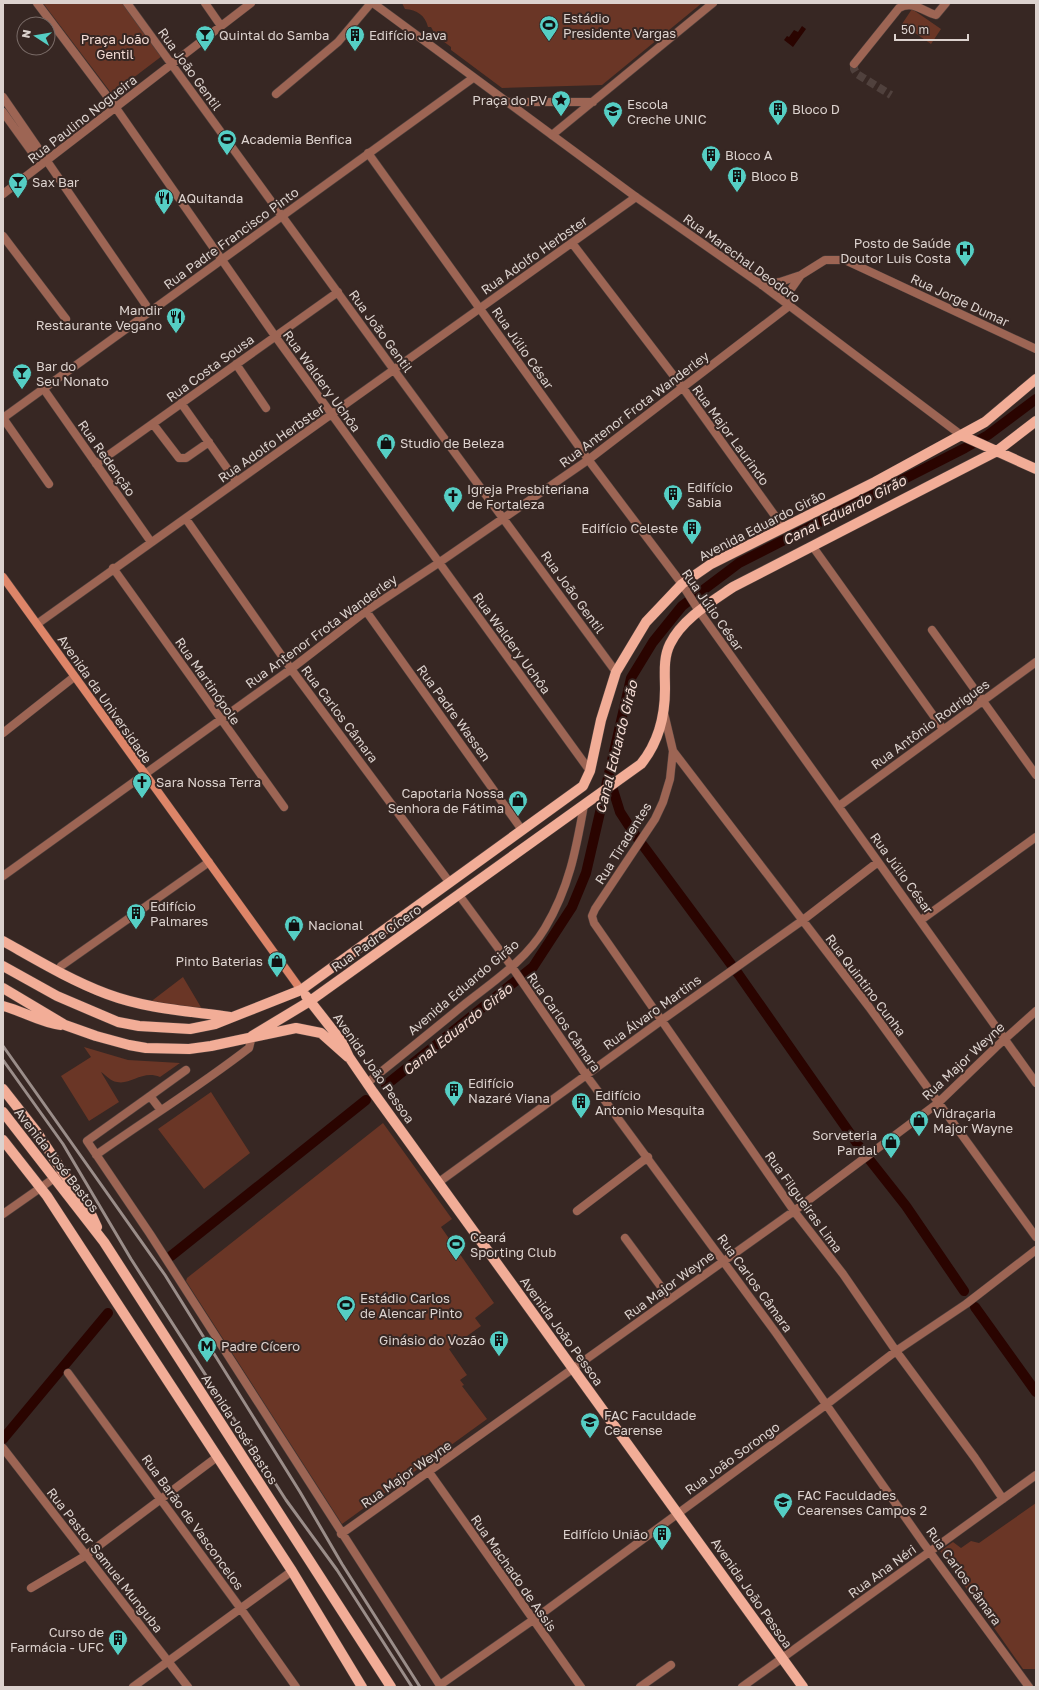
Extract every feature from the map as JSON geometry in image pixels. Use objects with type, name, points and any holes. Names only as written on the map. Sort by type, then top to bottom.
[{"type":"main road","name":"Avenida Eduardo Girão","points":[[590,771],[601,720],[616,672],[646,622],[684,587],[711,564],[875,482],[986,422],[1036,379]]},
{"type":"main road","points":[[663,710],[665,690],[664,674],[667,650],[676,634],[697,608],[733,587],[997,451],[1036,421]]},
{"type":"main road","points":[[960,435],[1036,469]]},
{"type":"main road","name":"Avenida da Universidade","points":[[3,577],[144,775],[301,990]]},
{"type":"main road","name":"Rua Padre Cícero","points":[[252,1036],[310,1001],[641,764],[649,754],[661,726],[663,710]]},
{"type":"main road","name":"Rua Padre Cícero","points":[[3,966],[57,996],[118,1022],[139,1026],[190,1029],[215,1024],[301,990],[583,786],[590,771]]},
{"type":"main road","points":[[3,941],[62,975],[107,994],[145,1005],[184,1012],[230,1017]]},
{"type":"main road","points":[[3,988],[65,1025],[96,1036],[129,1045],[146,1048],[189,1049],[211,1046],[252,1036],[296,1028],[313,1030],[328,1039],[349,1058]]},
{"type":"main road","name":"Avenida João Pessoa","points":[[301,990],[342,1042],[349,1058],[803,1687]]},
{"type":"main road","points":[[3,1006],[19,1010],[49,1024],[65,1025]]},
{"type":"main road","points":[[3,1089],[36,1131],[92,1216],[104,1242]]},
{"type":"main road","name":"Avenida José Bastos","points":[[3,1112],[104,1242],[391,1687]]},
{"type":"main road","points":[[3,1140],[41,1187],[292,1571],[362,1687]]},
{"type":"street","name":"Rua Waldery Uchôa","points":[[37,3],[116,108],[275,336],[590,771]]},
{"type":"street","name":"Rua João Gentil","points":[[128,3],[394,370],[616,672]]},
{"type":"street","points":[[205,3],[221,26]]},
{"type":"street","name":"Rua Paulino Nogueira","points":[[3,194],[251,3]]},
{"type":"street","points":[[276,94],[338,42],[372,3]]},
{"type":"street","name":"Rua Marechal Deodoro","points":[[372,3],[636,197],[762,285],[960,435]]},
{"type":"street","points":[[552,135],[713,3]]},
{"type":"street","points":[[854,64],[899,8],[906,4],[914,4],[936,15],[946,3]]},
{"type":"street","name":"Rua Padre Francisco Pinto","points":[[3,418],[473,78]]},
{"type":"street","points":[[3,97],[40,149],[46,162],[150,311]]},
{"type":"street","points":[[506,102],[593,102]]},
{"type":"street","points":[[3,112],[34,155],[46,162]]},
{"type":"street","name":"Rua Júlio César","points":[[368,153],[588,460],[684,587],[697,608],[1036,1083]]},
{"type":"street","name":"Rua Adolfo Herbster","points":[[37,624],[113,568],[186,519],[236,481],[636,197]]},
{"type":"street","points":[[3,236],[66,319]]},
{"type":"street","name":"Rua Major Laurindo","points":[[572,243],[683,388],[783,527]]},
{"type":"street","name":"Rua Jorge Dumar","points":[[762,285],[780,282],[801,275],[825,260],[845,260],[1036,348]]},
{"type":"street","points":[[789,306],[789,292],[801,275]]},
{"type":"street","name":"Rua Costa Sousa","points":[[96,464],[338,292]]},
{"type":"street","name":"Rua Antenor Frota Wanderley","points":[[3,876],[291,669],[366,611],[504,519],[588,460],[789,306]]},
{"type":"street","points":[[236,364],[266,408]]},
{"type":"street","name":"Rua Redenção","points":[[43,388],[151,542]]},
{"type":"street","points":[[181,403],[236,481]]},
{"type":"street","points":[[3,418],[48,484]]},
{"type":"street","points":[[153,424],[179,458],[186,458],[209,442]]},
{"type":"street","name":"Rua Carlos Câmara","points":[[186,519],[291,669],[450,883]]},
{"type":"street","points":[[813,547],[943,729]]},
{"type":"street","name":"Rua Martinópole","points":[[113,568],[284,808]]},
{"type":"street","name":"Rua Padre Wassen","points":[[366,611],[522,830]]},
{"type":"street","points":[[932,630],[1036,775]]},
{"type":"street","name":"Rua Antônio Rodrigues","points":[[839,806],[1036,662]]},
{"type":"street","points":[[3,733],[74,677]]},
{"type":"street","name":"Rua Tiradentes","points":[[592,916],[644,835],[662,802],[670,779],[673,751],[663,710]]},
{"type":"street","name":"Rua Quintino Cunha","points":[[673,751],[803,920],[1036,1237]]},
{"type":"street","name":"Avenida Eduardo Girão","points":[[367,1083],[513,969],[529,949],[545,928],[567,882],[572,868],[584,805]]},
{"type":"street","points":[[921,920],[1036,837]]},
{"type":"street","points":[[61,966],[209,862]]},
{"type":"street","name":"Rua Álvaro Martins","points":[[439,1182],[727,972],[738,966],[803,920],[878,862]]},
{"type":"street","name":"Rua Carlos Câmara","points":[[459,895],[513,969],[586,1075],[648,1157],[827,1404],[930,1551],[1029,1687]]},
{"type":"street","name":"Rua Filgueiras Lima","points":[[592,916],[594,923],[794,1211],[843,1274],[896,1352],[966,1445],[1003,1499]]},
{"type":"street","name":"Rua Major Weyne","points":[[342,1534],[794,1211],[861,1159],[938,1103],[1005,1038],[1036,1011]]},
{"type":"street","points":[[96,1155],[160,1109],[213,1076],[249,1048],[252,1036]]},
{"type":"street","points":[[186,1070],[87,1141],[150,1234],[440,1686]]},
{"type":"street","points":[[150,1096],[160,1109]]},
{"type":"street","points":[[577,1211],[648,1157]]},
{"type":"street","points":[[3,1214],[63,1172]]},
{"type":"street","points":[[625,1238],[670,1299]]},
{"type":"street","name":"Rua João Sorongo","points":[[440,1686],[533,1620],[896,1352],[966,1304],[1036,1250]]},
{"type":"street","name":"Rua Barão de Vasconcelos","points":[[68,1373],[242,1608],[296,1687]]},
{"type":"street","name":"Rua Pastor Samuel Munguba","points":[[4,1450],[188,1687]]},
{"type":"street","points":[[31,1588],[85,1556],[217,1457]]},
{"type":"street","name":"Rua Machado de Assis","points":[[428,1472],[581,1687]]},
{"type":"street","name":"Rua Ana Néri","points":[[742,1687],[1036,1475]]},
{"type":"street","points":[[132,1687],[292,1571]]},
{"type":"street","points":[[640,1687],[671,1665]]},
{"type":"green space","name":"Praça João Gentil","points":[[43,3],[122,3],[162,56],[112,94],[56,20],[56,16],[53,16]]},
{"type":"green space","name":"Estádio Presidente Vargas","points":[[402,3],[702,3],[602,85],[502,88],[451,50],[451,47],[436,36],[431,27],[428,27],[423,16],[417,12],[405,9]]},
{"type":"green space","points":[[912,9],[941,29],[931,44],[902,24]]},
{"type":"green space","points":[[183,977],[202,1009],[149,1003]]},
{"type":"green space","points":[[84,1047],[128,1060],[180,1063],[160,1077],[148,1075],[127,1082],[117,1082],[101,1072],[119,1102],[89,1121],[61,1076],[91,1057]]},
{"type":"green space","points":[[211,1092],[250,1153],[204,1189],[158,1129]]},
{"type":"green space","name":"Estádio Carlos de Alencar Pinto","points":[[383,1123],[452,1219],[441,1227],[494,1303],[475,1318],[481,1326],[449,1349],[467,1375],[460,1380],[464,1385],[462,1386],[487,1419],[342,1524],[186,1281],[187,1278]]},
{"type":"green space","points":[[1036,1503],[1036,1669],[1023,1669],[940,1551],[953,1542],[961,1548],[971,1541],[979,1543]]},
{"type":"shaded area","points":[[802,26],[806,29],[793,47],[784,40],[787,36],[789,37],[794,30],[798,32]]},
{"type":"waterway","name":"Canal Eduardo Girão","points":[[386,1085],[533,967],[572,907],[586,873],[631,678],[653,642],[682,606],[739,563],[965,448],[988,435],[1036,399]]},
{"type":"waterway","points":[[609,777],[620,812],[633,832],[739,975],[861,1149],[906,1206],[964,1291]]},
{"type":"waterway","name":"Canal Eduardo Girão","points":[[171,1256],[366,1100]]},
{"type":"waterway","points":[[975,1307],[1036,1392]]},
{"type":"waterway","name":"Canal Eduardo Girão","points":[[3,1439],[108,1313]]},
{"type":"tunnel","points":[[854,64],[854,69],[857,74],[891,95]]},
{"type":"railway","points":[[3,1046],[165,1275],[300,1492],[342,1564],[420,1687]]},
{"type":"railway","points":[[3,1060],[63,1144],[131,1259],[286,1500],[337,1570],[412,1687]]},
{"type":"place","name":"Estádio Presidente Vargas","points":[[549,42]]},
{"type":"place","name":"Quintal do Samba","points":[[205,52]]},
{"type":"place","name":"Edifício Java","points":[[355,52]]},
{"type":"place","name":"Praça do PV","points":[[561,117]]},
{"type":"place","name":"Bloco D","points":[[778,126]]},
{"type":"place","name":"Escola Creche UNIC","points":[[613,128]]},
{"type":"place","name":"Academia Benfica","points":[[227,156]]},
{"type":"place","name":"Bloco A","points":[[711,172]]},
{"type":"place","name":"Bloco B","points":[[737,193]]},
{"type":"place","name":"Sax Bar","points":[[18,199]]},
{"type":"place","name":"AQuitanda","points":[[164,215]]},
{"type":"place","name":"Posto de Saúde Doutor Luis Costa","points":[[965,267]]},
{"type":"place","name":"Mandir Restaurante Vegano","points":[[176,334]]},
{"type":"place","name":"Bar do Seu Nonato","points":[[22,390]]},
{"type":"place","name":"Studio de Beleza","points":[[386,460]]},
{"type":"place","name":"Edifício Sabia","points":[[673,511]]},
{"type":"place","name":"Igreja Presbiteriana de Fortaleza","points":[[453,513]]},
{"type":"place","name":"Edifício Celeste","points":[[692,545]]},
{"type":"place","name":"Sara Nossa Terra","points":[[142,799]]},
{"type":"place","name":"Capotaria Nossa Senhora de Fátima","points":[[518,817]]},
{"type":"place","name":"Edifício Palmares","points":[[136,930]]},
{"type":"place","name":"Nacional","points":[[294,942]]},
{"type":"place","name":"Pinto Baterias","points":[[277,978]]},
{"type":"place","name":"Edifício Nazaré Viana","points":[[454,1107]]},
{"type":"place","name":"Edifício Antonio Mesquita","points":[[581,1119]]},
{"type":"place","name":"Vidraçaria Major Wayne","points":[[919,1137]]},
{"type":"place","name":"Sorveteria Pardal","points":[[891,1159]]},
{"type":"place","name":"Ceará Sporting Club","points":[[456,1261]]},
{"type":"place","name":"Estádio Carlos de Alencar Pinto","points":[[346,1322]]},
{"type":"place","name":"Ginásio do Vozão","points":[[499,1357]]},
{"type":"place","name":"Padre Cícero","points":[[207,1363]]},
{"type":"place","name":"FAC Faculdade Cearense","points":[[590,1439]]},
{"type":"place","name":"FAC Faculdades Cearenses Campos 2","points":[[783,1519]]},
{"type":"place","name":"Edifício União","points":[[662,1551]]},
{"type":"place","name":"Curso de Farmácia - UFC","points":[[118,1656]]}]
